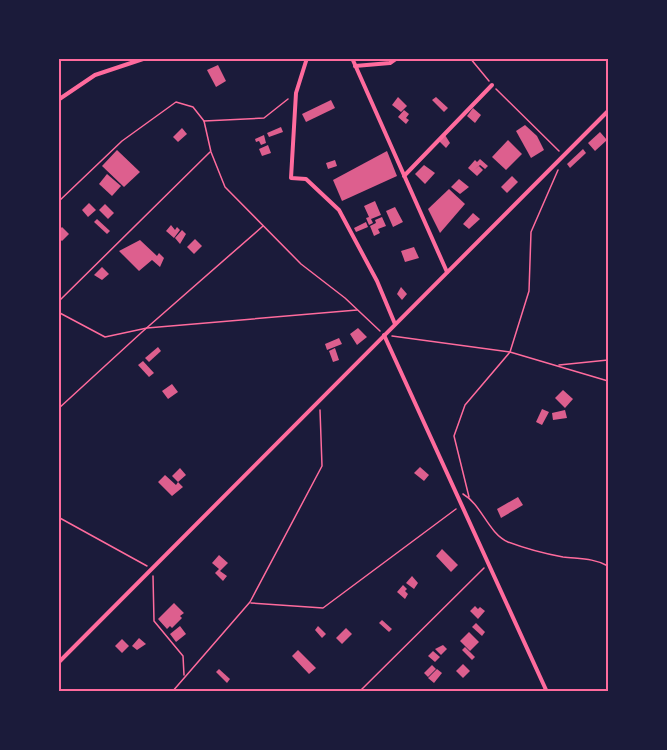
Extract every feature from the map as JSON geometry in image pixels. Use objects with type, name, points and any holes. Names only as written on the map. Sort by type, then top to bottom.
[{"type":"street","points":[[58,100],[95,75],[146,58]]},
{"type":"street","points":[[307,58],[296,93],[291,178],[306,180],[339,210],[377,281],[395,324]]},
{"type":"street","points":[[352,58],[447,272]]},
{"type":"street","points":[[355,66],[390,63],[397,58]]},
{"type":"street","points":[[404,176],[492,85]]},
{"type":"street","points":[[58,663],[609,111]]},
{"type":"street","points":[[384,335],[547,692]]},
{"type":"path","points":[[470,58],[492,85],[564,155],[531,232],[529,291],[510,351],[465,405],[453,436],[469,497],[489,525],[506,541],[562,557],[582,557],[609,566]]},
{"type":"path","points":[[204,121],[264,118],[296,93]]},
{"type":"path","points":[[58,202],[122,141],[176,102],[193,107],[204,121],[211,152],[225,187],[301,264],[358,310],[384,335],[510,351],[609,381]]},
{"type":"path","points":[[58,302],[211,152]]},
{"type":"path","points":[[58,409],[264,225]]},
{"type":"path","points":[[58,312],[105,337],[147,328],[358,310]]},
{"type":"path","points":[[557,366],[609,360]]},
{"type":"path","points":[[172,692],[250,603],[322,466],[320,400]]},
{"type":"path","points":[[455,489],[469,497]]},
{"type":"path","points":[[250,603],[322,608],[462,505]]},
{"type":"path","points":[[359,692],[488,563]]},
{"type":"building","points":[[218,65],[226,81],[216,87],[207,70]]},
{"type":"building","points":[[398,97],[407,106],[401,112],[392,105]]},
{"type":"building","points":[[436,97],[448,108],[444,112],[432,100]]},
{"type":"building","points":[[331,100],[335,108],[306,122],[302,114]]},
{"type":"building","points":[[473,108],[481,115],[475,123],[467,116]]},
{"type":"building","points":[[404,110],[409,114],[406,124],[398,117]]},
{"type":"building","points":[[525,125],[537,136],[544,150],[531,158],[516,131]]},
{"type":"building","points":[[281,127],[283,132],[269,137],[267,133]]},
{"type":"building","points":[[182,128],[187,134],[178,142],[173,137]]},
{"type":"building","points":[[600,132],[607,140],[595,151],[588,143]]},
{"type":"building","points":[[264,135],[266,143],[261,145],[259,141],[256,142],[255,139]]},
{"type":"building","points":[[445,135],[450,143],[446,148],[439,141]]},
{"type":"building","points":[[508,140],[522,154],[506,170],[492,157]]},
{"type":"building","points":[[268,145],[271,153],[262,156],[259,149]]},
{"type":"building","points":[[583,149],[586,153],[570,168],[567,164]]},
{"type":"building","points":[[117,150],[140,172],[124,187],[102,166]]},
{"type":"building","points":[[387,151],[397,176],[342,201],[333,180]]},
{"type":"building","points":[[480,159],[488,166],[485,169],[480,165],[474,170],[479,166],[483,170],[477,176],[468,168],[475,160],[477,162]]},
{"type":"building","points":[[335,160],[337,166],[328,169],[326,163]]},
{"type":"building","points":[[424,165],[435,173],[425,184],[415,174]]},
{"type":"building","points":[[107,174],[121,186],[112,196],[99,184]]},
{"type":"building","points":[[512,176],[518,182],[507,193],[501,187]]},
{"type":"building","points":[[459,179],[469,187],[460,194],[451,187]]},
{"type":"building","points":[[449,189],[465,204],[440,233],[428,209]]},
{"type":"building","points":[[375,201],[381,215],[371,219],[373,223],[369,225],[366,218],[369,217],[364,206]]},
{"type":"building","points":[[89,203],[96,210],[88,217],[82,210]]},
{"type":"building","points":[[105,204],[114,213],[108,219],[99,210]]},
{"type":"building","points":[[395,207],[403,222],[393,227],[386,211]]},
{"type":"building","points":[[473,213],[480,219],[469,229],[463,224]]},
{"type":"building","points":[[382,217],[386,226],[378,229],[380,233],[374,236],[370,226]]},
{"type":"building","points":[[97,219],[110,231],[107,234],[94,222]]},
{"type":"building","points":[[366,222],[368,227],[356,232],[354,228]]},
{"type":"building","points":[[171,225],[175,230],[177,227],[180,230],[174,238],[166,231]]},
{"type":"building","points":[[62,227],[69,234],[62,241],[58,238],[58,231]]},
{"type":"building","points":[[182,230],[186,234],[180,244],[175,238]]},
{"type":"building","points":[[195,239],[202,246],[194,254],[187,247]]},
{"type":"building","points":[[140,240],[157,256],[159,253],[164,258],[160,267],[152,260],[139,271],[119,251]]},
{"type":"building","points":[[414,247],[419,258],[405,262],[401,251]]},
{"type":"building","points":[[102,267],[109,274],[102,280],[94,275]]},
{"type":"building","points":[[401,287],[407,294],[402,300],[397,294]]},
{"type":"building","points":[[358,328],[367,337],[357,345],[350,334]]},
{"type":"building","points":[[339,338],[342,344],[327,350],[325,344]]},
{"type":"building","points":[[158,347],[161,351],[149,362],[145,358]]},
{"type":"building","points":[[335,348],[339,360],[333,362],[329,351]]},
{"type":"building","points":[[143,361],[154,373],[149,377],[138,365]]},
{"type":"building","points":[[172,384],[178,392],[168,399],[162,391]]},
{"type":"building","points":[[563,390],[573,399],[565,408],[555,398]]},
{"type":"building","points":[[542,409],[549,412],[542,425],[536,422]]},
{"type":"building","points":[[565,410],[567,418],[553,420],[552,413]]},
{"type":"building","points":[[420,467],[429,475],[424,481],[414,473]]},
{"type":"building","points":[[180,468],[186,475],[178,482],[172,476]]},
{"type":"building","points":[[165,475],[176,485],[178,482],[183,487],[172,496],[158,482]]},
{"type":"building","points":[[518,497],[523,505],[501,518],[497,509]]},
{"type":"building","points":[[442,549],[458,565],[451,572],[436,556]]},
{"type":"building","points":[[219,555],[228,563],[220,571],[227,576],[223,581],[215,573],[219,569],[212,563]]},
{"type":"building","points":[[412,576],[418,583],[414,589],[406,583]]},
{"type":"building","points":[[403,585],[408,594],[405,599],[397,592]]},
{"type":"building","points":[[174,603],[184,613],[172,628],[170,626],[167,629],[158,619]]},
{"type":"building","points":[[475,606],[485,611],[478,619],[470,611]]},
{"type":"building","points":[[382,620],[392,629],[389,632],[379,623]]},
{"type":"building","points":[[476,623],[485,632],[482,636],[472,627]]},
{"type":"building","points":[[180,626],[186,634],[176,642],[170,634]]},
{"type":"building","points":[[318,626],[326,634],[322,638],[315,630]]},
{"type":"building","points":[[346,628],[352,634],[342,644],[336,638]]},
{"type":"building","points":[[469,632],[479,642],[470,651],[460,641]]},
{"type":"building","points":[[139,638],[146,644],[137,650],[132,646]]},
{"type":"building","points":[[122,639],[129,646],[122,653],[115,646]]},
{"type":"building","points":[[443,645],[447,649],[441,655],[435,649]]},
{"type":"building","points":[[465,647],[475,657],[472,660],[462,650]]},
{"type":"building","points":[[298,650],[316,668],[309,674],[292,656]]},
{"type":"building","points":[[433,651],[440,657],[435,662],[428,656]]},
{"type":"building","points":[[463,664],[470,671],[463,678],[456,671]]},
{"type":"building","points":[[432,665],[436,669],[428,677],[424,673]]},
{"type":"building","points":[[219,669],[230,679],[227,683],[216,672]]},
{"type":"building","points":[[437,669],[442,673],[434,683],[428,678]]}]
